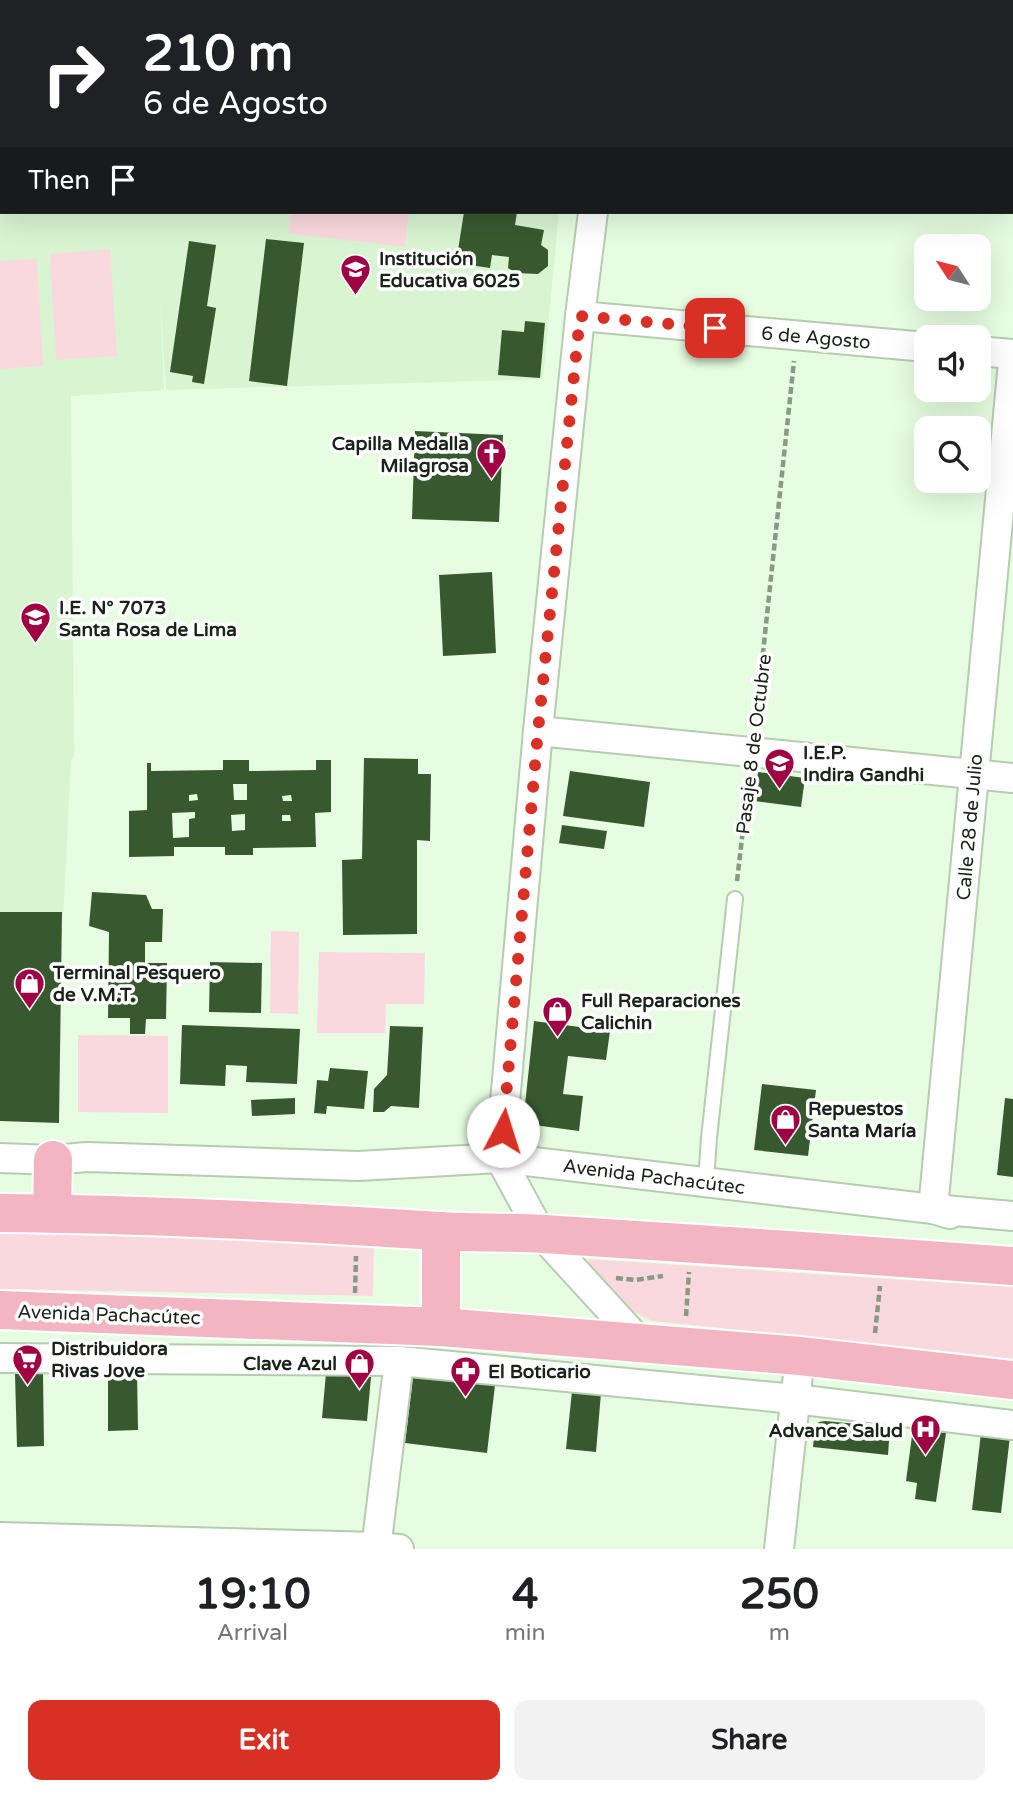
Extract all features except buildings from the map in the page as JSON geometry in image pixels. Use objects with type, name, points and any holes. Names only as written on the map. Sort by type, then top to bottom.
[{"type":"main road","points":[[52,1213],[53,1160]]},
{"type":"main road","points":[[0,1213],[541,1234],[1013,1266]]},
{"type":"main road","points":[[441,1231],[442,1327]]},
{"type":"main road","name":"Avenida Pachacútec","points":[[0,1310],[442,1327],[800,1356],[1013,1380]]},
{"type":"street","points":[[593,214],[538,731],[500,1158],[541,1234],[640,1342]]},
{"type":"street","name":"6 de Agosto","points":[[580,316],[914,346]]},
{"type":"street","points":[[991,352],[1013,354]]},
{"type":"street","name":"Calle 28 de Julio","points":[[933,1209],[1013,362]]},
{"type":"street","points":[[538,731],[1013,778]]},
{"type":"street","name":"Avenida Pachacútec","points":[[0,1158],[53,1160],[87,1157],[358,1166],[500,1158],[1013,1216]]},
{"type":"street","points":[[933,1209],[1013,1231]]},
{"type":"street","points":[[779,1549],[800,1356]]},
{"type":"street","points":[[0,1358],[399,1361],[795,1399],[1013,1425]]},
{"type":"street","points":[[0,1537],[384,1548],[399,1361]]},
{"type":"lane","points":[[706,1182],[735,899]]},
{"type":"path","name":"Pasaje 8 de Octubre","points":[[735,899],[797,335]]},
{"type":"path","points":[[353,1324],[356,1225]]},
{"type":"path","points":[[684,1348],[692,1245]]},
{"type":"path","points":[[872,1365],[883,1256]]},
{"type":"shaded area","points":[[0,214],[559,214],[543,379],[166,390],[160,298],[164,390],[71,396],[74,755],[71,761],[63,918],[0,918]]},
{"type":"shaded area","points":[[291,214],[409,214],[405,247],[288,233]]},
{"type":"shaded area","points":[[110,249],[117,356],[56,360],[50,254]]},
{"type":"shaded area","points":[[37,259],[43,366],[0,369],[0,261]]},
{"type":"shaded area","points":[[271,931],[299,932],[298,1014],[270,1013]]},
{"type":"shaded area","points":[[319,952],[425,953],[424,1004],[386,1004],[385,1033],[317,1033]]},
{"type":"shaded area","points":[[78,1035],[168,1036],[168,1113],[78,1112]]},
{"type":"shaded area","points":[[0,1233],[374,1243],[373,1296],[0,1289]]},
{"type":"shaded area","points":[[588,1259],[1013,1287],[1013,1361],[652,1321],[630,1310],[592,1271]]},
{"type":"place","name":"Institución Educativa 6025","points":[[356,296]]},
{"type":"place","name":"Capilla Medalla Milagrosa","points":[[492,481]]},
{"type":"place","name":"I.E. N° 7073 Santa Rosa de Lima","points":[[36,645]]},
{"type":"place","name":"I.E.P. Indira Gandhi","points":[[780,790]]},
{"type":"place","name":"Terminal Pesquero de V.M.T.","points":[[30,1010]]},
{"type":"place","name":"Full Reparaciones Calichin","points":[[558,1038]]},
{"type":"place","name":"Repuestos Santa María","points":[[785,1146]]},
{"type":"place","name":"Distribuidora Rivas Jove","points":[[28,1386]]},
{"type":"place","name":"Clave Azul","points":[[360,1390]]},
{"type":"place","name":"El Boticario","points":[[465,1398]]},
{"type":"place","name":"Advance Salud","points":[[926,1457]]},
{"type":"route","points":[[503,1131],[538,731],[580,316],[715,328]]}]
